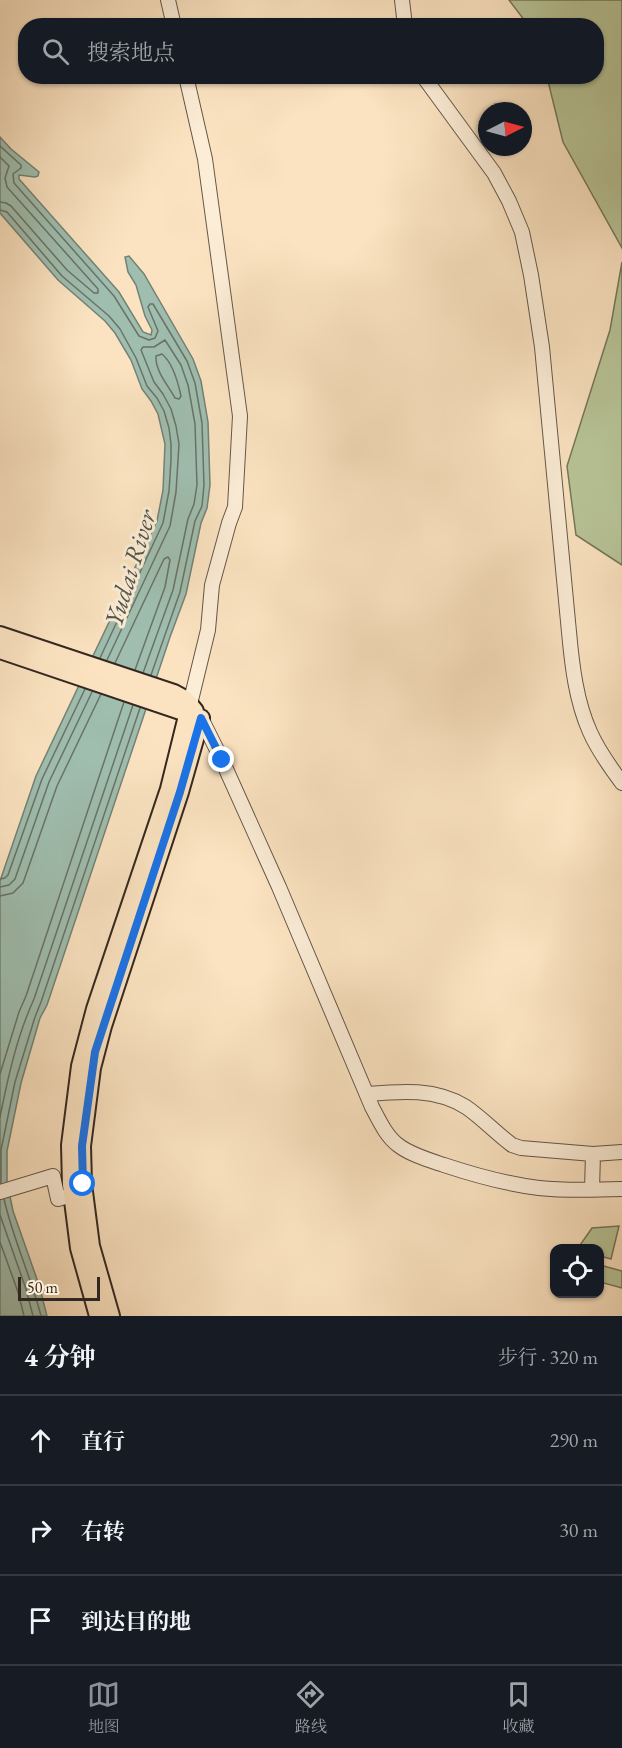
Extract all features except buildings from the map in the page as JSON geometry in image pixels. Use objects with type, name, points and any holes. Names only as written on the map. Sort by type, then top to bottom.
[{"type":"main road","points":[[0,635],[11,648],[172,700],[185,699],[193,712],[180,792],[103,1026],[92,1068],[82,1146],[83,1184],[91,1246],[111,1316]]},
{"type":"main road","points":[[98,1316],[79,1248],[72,1195],[70,1145],[73,1110],[83,1050],[193,712]]},
{"type":"street","points":[[168,0],[172,18]]},
{"type":"street","points":[[402,0],[404,18]]},
{"type":"street","points":[[188,84],[205,159],[240,416],[235,507],[212,585],[208,630],[193,712],[221,758],[367,1094],[380,1122],[394,1142],[422,1157],[532,1187],[622,1189]]},
{"type":"street","points":[[429,84],[494,173],[522,232],[542,348],[574,673],[589,730],[603,756],[622,783]]},
{"type":"street","points":[[367,1094],[404,1091],[442,1096],[464,1106],[512,1145],[544,1151],[593,1154],[622,1152]]},
{"type":"street","points":[[592,1189],[593,1154]]},
{"type":"street","points":[[0,1192],[53,1176],[58,1199],[72,1195]]},
{"type":"green space","points":[[509,0],[622,0],[622,248],[563,142],[549,84],[604,84],[604,18],[523,18]]},
{"type":"green space","points":[[622,262],[622,565],[576,535],[567,466],[610,330]]},
{"type":"green space","points":[[619,1226],[611,1259],[604,1257],[604,1244],[581,1244],[592,1228]]},
{"type":"green space","points":[[604,1266],[622,1271],[622,1288],[604,1283]]},
{"type":"water","points":[[0,137],[39,172],[35,177],[19,175],[19,179],[119,292],[143,332],[151,335],[152,330],[145,316],[136,285],[128,272],[125,257],[129,256],[144,274],[193,359],[201,381],[208,422],[210,485],[207,508],[201,523],[186,594],[47,1005],[40,1018],[21,1083],[7,1151],[7,1182],[13,1211],[39,1285],[47,1316],[0,1316],[0,881],[36,776],[157,521],[163,490],[165,444],[158,414],[142,389],[131,360],[115,333],[105,321],[58,280],[0,213]]},
{"type":"route","points":[[83,1184],[82,1146],[95,1052],[180,792],[201,718],[222,760]]},
{"type":"water label","name":"Yudai River","points":[[130,568]]}]
